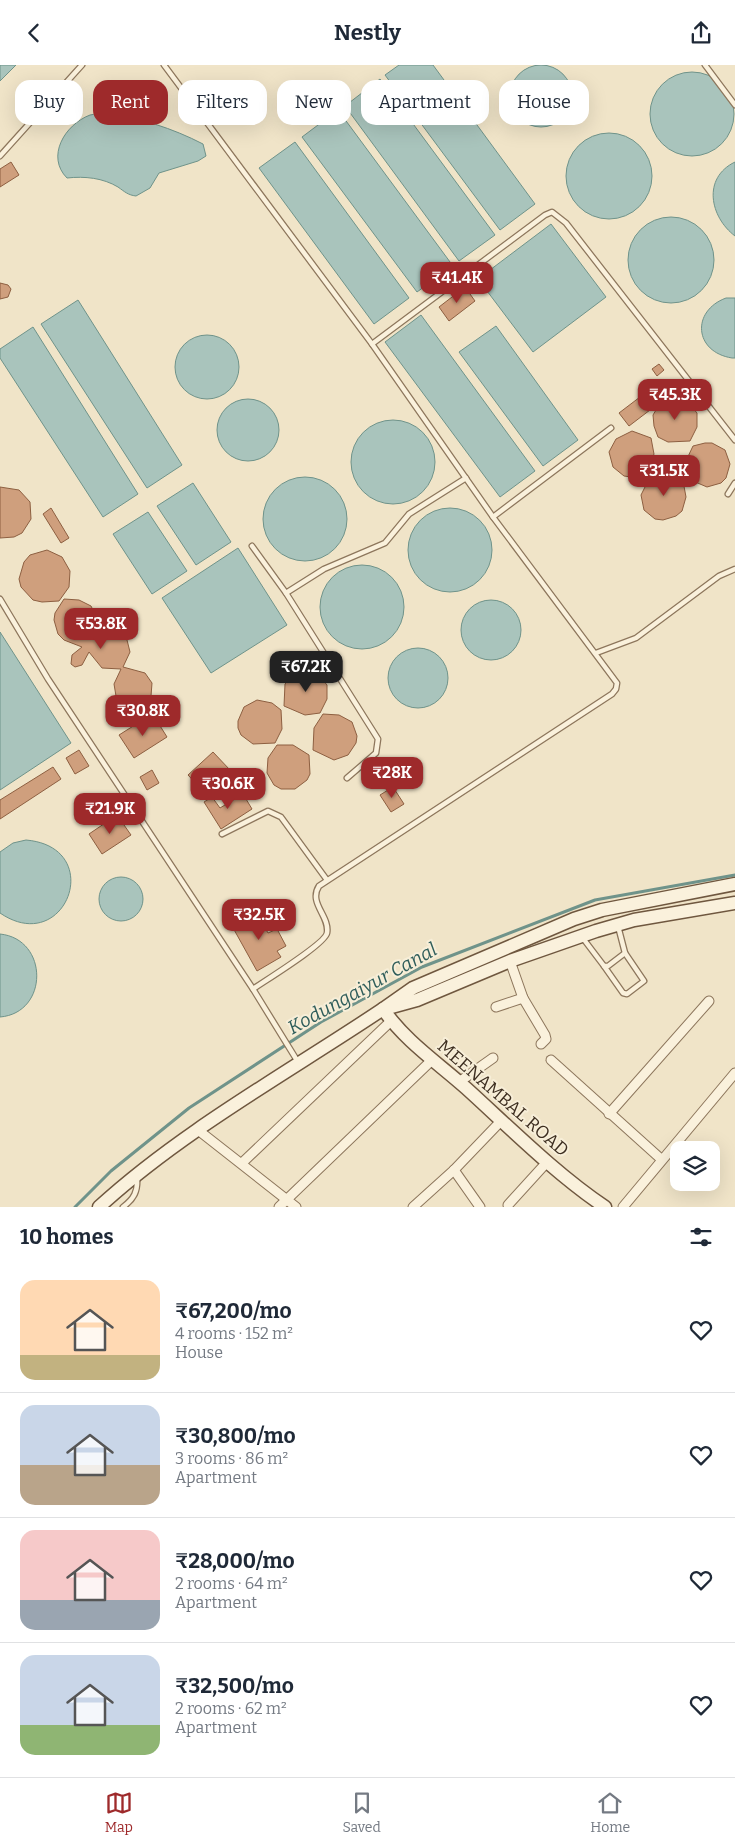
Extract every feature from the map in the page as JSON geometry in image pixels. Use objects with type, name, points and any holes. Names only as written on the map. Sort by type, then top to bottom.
[{"type":"main road","points":[[103,1206],[137,1174],[198,1130],[413,988],[574,919],[610,909],[735,884]]},
{"type":"main road","points":[[383,1009],[417,1000],[510,961],[580,936],[617,925],[735,903]]},
{"type":"main road","name":"MEENAMBAL ROAD","points":[[383,1009],[392,1021],[432,1060],[596,1205]]},
{"type":"street","points":[[510,961],[523,998],[545,1035],[546,1039],[541,1044]]},
{"type":"street","points":[[496,1007],[523,998]]},
{"type":"street","points":[[609,1114],[709,1001]]},
{"type":"street","points":[[242,1163],[392,1021]]},
{"type":"street","points":[[459,1082],[493,1059]]},
{"type":"street","points":[[279,1207],[432,1060]]},
{"type":"street","points":[[551,1060],[661,1159]]},
{"type":"street","points":[[623,1207],[661,1159],[735,1073]]},
{"type":"street","points":[[413,1207],[454,1170],[501,1121]]},
{"type":"street","points":[[198,1130],[296,1207]]},
{"type":"street","points":[[508,1205],[548,1161]]},
{"type":"street","points":[[454,1170],[477,1206]]},
{"type":"lane","points":[[0,156],[82,65]]},
{"type":"lane","points":[[164,65],[372,344],[493,517],[617,683],[616,689],[612,694],[319,885],[315,892],[326,928],[325,937],[314,947],[254,989]]},
{"type":"lane","points":[[704,65],[735,105]]},
{"type":"lane","points":[[372,344],[545,215],[552,212],[566,223],[735,440]]},
{"type":"lane","points":[[493,517],[611,428]]},
{"type":"lane","points":[[286,593],[324,569],[385,543],[409,514],[466,478]]},
{"type":"lane","points":[[728,494],[735,483]]},
{"type":"lane","points":[[252,546],[286,593],[378,739],[376,753],[347,778]]},
{"type":"lane","points":[[596,653],[636,638],[719,576],[735,569]]},
{"type":"lane","points":[[0,599],[48,679],[254,989],[299,1065]]},
{"type":"lane","points":[[222,834],[268,811],[272,811],[281,817],[327,879]]},
{"type":"lane","points":[[580,936],[623,993],[627,994],[644,981],[625,953],[617,925]]},
{"type":"lane","points":[[604,966],[608,966],[625,953]]},
{"type":"lane","points":[[123,1207],[136,1193],[137,1174]]},
{"type":"water","points":[[0,65],[16,65],[0,81]]},
{"type":"water","points":[[399,65],[433,65],[444,80],[389,80],[385,75]]},
{"type":"water","points":[[541,65],[553,67],[567,79],[514,80],[529,67]]},
{"type":"water","points":[[692,72],[715,79],[727,91],[734,114],[727,137],[715,149],[692,156],[669,149],[657,137],[650,114],[657,91],[669,79]]},
{"type":"water","points":[[361,94],[361,125],[414,125],[495,235],[459,261],[351,114],[351,101]]},
{"type":"water","points":[[93,115],[93,125],[157,125],[168,128],[203,144],[206,156],[198,161],[159,173],[150,188],[136,196],[100,180],[80,177],[67,178],[61,170],[58,161],[58,151],[61,142],[72,126],[83,125],[83,119]]},
{"type":"water","points":[[318,125],[349,125],[453,266],[417,292],[302,137]]},
{"type":"water","points":[[422,125],[477,125],[535,204],[500,230]]},
{"type":"water","points":[[529,125],[553,125],[541,127]]},
{"type":"water","points":[[609,133],[633,140],[645,152],[652,176],[645,200],[633,212],[609,219],[585,212],[573,200],[566,176],[573,152],[585,140]]},
{"type":"water","points":[[295,142],[409,298],[374,324],[259,168]]},
{"type":"water","points":[[735,162],[735,236],[720,219],[713,198],[714,187],[718,178],[724,169]]},
{"type":"water","points":[[671,217],[687,220],[695,224],[707,236],[711,244],[714,260],[711,276],[707,284],[695,296],[687,300],[671,303],[655,300],[647,296],[635,284],[631,276],[628,260],[631,244],[635,236],[647,224],[655,220]]},
{"type":"water","points":[[551,224],[606,297],[533,352],[478,279]]},
{"type":"water","points":[[726,298],[735,298],[735,358],[719,354],[710,348],[704,340],[702,331],[702,321],[707,312],[715,304]]},
{"type":"water","points":[[78,300],[182,465],[147,488],[41,324]]},
{"type":"water","points":[[421,315],[535,471],[500,497],[385,342]]},
{"type":"water","points":[[496,326],[578,440],[543,466],[459,352]]},
{"type":"water","points":[[33,327],[138,494],[103,517],[0,358],[0,349]]},
{"type":"water","points":[[201,335],[213,335],[230,344],[237,355],[239,367],[237,379],[230,390],[213,399],[201,399],[189,394],[180,385],[175,373],[175,361],[180,349],[189,340]]},
{"type":"water","points":[[248,399],[260,402],[270,408],[276,418],[279,430],[276,442],[270,452],[260,458],[248,461],[236,458],[226,452],[220,442],[217,430],[220,418],[226,408],[236,402]]},
{"type":"water","points":[[393,420],[409,423],[423,432],[432,446],[435,462],[432,478],[423,492],[409,501],[393,504],[377,501],[363,492],[354,478],[351,462],[354,446],[363,432],[377,423]]},
{"type":"water","points":[[297,477],[313,477],[329,484],[340,495],[347,511],[344,535],[335,549],[329,554],[313,561],[297,561],[281,554],[270,543],[263,527],[263,511],[270,495],[281,484]]},
{"type":"water","points":[[193,483],[231,542],[196,565],[157,506]]},
{"type":"water","points":[[442,508],[458,508],[474,515],[485,526],[492,542],[489,566],[480,580],[474,585],[458,592],[442,592],[426,585],[415,574],[408,558],[408,542],[415,526],[426,515]]},
{"type":"water","points":[[148,512],[187,571],[152,594],[113,534]]},
{"type":"water","points":[[238,548],[287,625],[211,673],[162,598]]},
{"type":"water","points":[[362,565],[378,568],[392,577],[401,591],[404,607],[401,623],[392,637],[378,646],[362,649],[346,646],[332,637],[323,623],[320,607],[323,591],[332,577],[346,568]]},
{"type":"water","points":[[491,600],[508,605],[516,613],[521,630],[516,647],[508,655],[491,660],[474,655],[466,647],[461,630],[466,613],[474,605]]},
{"type":"water","points":[[0,632],[71,743],[0,790]]},
{"type":"water","points":[[418,648],[435,653],[443,661],[448,678],[443,695],[435,703],[418,708],[401,703],[393,695],[388,678],[393,661],[401,653]]},
{"type":"water","points":[[26,840],[51,847],[65,861],[71,878],[68,896],[59,912],[43,922],[23,923],[0,913],[0,852],[13,843]]},
{"type":"water","points":[[121,877],[133,881],[139,887],[143,899],[139,911],[133,917],[121,921],[109,917],[103,911],[99,899],[103,887],[109,881]]},
{"type":"water","points":[[0,934],[16,939],[28,949],[34,961],[37,976],[34,990],[28,1003],[16,1012],[0,1017]]},
{"type":"building","points":[[11,162],[19,175],[0,187],[0,169]]},
{"type":"building","points":[[0,283],[8,285],[11,289],[8,297],[0,299]]},
{"type":"building","points":[[465,287],[475,301],[449,321],[439,307]]},
{"type":"building","points":[[659,364],[664,370],[657,376],[652,369]]},
{"type":"building","points":[[640,397],[650,410],[629,426],[619,413]]},
{"type":"building","points":[[673,399],[687,401],[697,413],[697,427],[690,441],[668,442],[658,437],[653,415],[659,405]]},
{"type":"building","points":[[632,431],[651,438],[654,454],[647,475],[624,476],[613,467],[609,452],[616,439]]},
{"type":"building","points":[[712,443],[725,450],[730,464],[726,478],[721,483],[707,487],[686,478],[685,463],[693,446]]},
{"type":"building","points":[[660,475],[683,481],[686,497],[682,511],[676,516],[663,520],[655,519],[644,510],[641,495],[649,479]]},
{"type":"building","points":[[0,487],[19,490],[30,502],[31,519],[22,533],[14,537],[0,538]]},
{"type":"building","points":[[51,508],[69,538],[61,543],[43,514]]},
{"type":"building","points":[[47,550],[62,557],[70,571],[69,587],[59,601],[42,602],[33,600],[21,587],[19,579],[24,562],[30,555]]},
{"type":"building","points":[[64,599],[79,600],[91,606],[97,618],[97,633],[118,633],[127,640],[130,652],[123,667],[145,673],[152,683],[151,696],[140,707],[124,705],[116,696],[114,684],[121,669],[102,668],[89,652],[82,665],[75,667],[71,664],[72,655],[82,647],[64,640],[58,634],[54,620],[55,613]]},
{"type":"building","points":[[302,671],[317,673],[327,685],[327,699],[320,713],[305,715],[284,706],[285,684],[295,673]]},
{"type":"building","points":[[257,700],[272,703],[281,710],[282,729],[275,743],[253,744],[241,735],[238,728],[238,721],[244,707]]},
{"type":"building","points":[[323,714],[339,715],[352,722],[357,736],[356,743],[348,755],[334,760],[313,750],[314,728]]},
{"type":"building","points":[[146,718],[150,725],[157,721],[167,737],[134,758],[119,735]]},
{"type":"building","points":[[277,745],[293,745],[309,755],[310,774],[307,780],[295,789],[281,789],[274,785],[267,773],[268,758]]},
{"type":"building","points":[[79,750],[89,766],[75,774],[66,758]]},
{"type":"building","points":[[213,752],[230,770],[205,793],[188,775]]},
{"type":"building","points":[[53,767],[61,779],[0,819],[0,800]]},
{"type":"building","points":[[152,770],[159,783],[147,790],[140,777]]},
{"type":"building","points":[[393,787],[404,804],[391,812],[380,795]]},
{"type":"building","points":[[243,794],[252,809],[221,829],[204,802],[212,797],[220,808]]},
{"type":"building","points":[[117,815],[131,835],[102,854],[89,834]]},
{"type":"building","points":[[256,912],[268,933],[277,929],[286,946],[277,951],[281,957],[257,971],[232,926]]},
{"type":"waterway","name":"Kodungaiyur Canal","points":[[75,1207],[111,1171],[189,1108],[321,1022],[422,967],[595,900],[735,875]]}]
